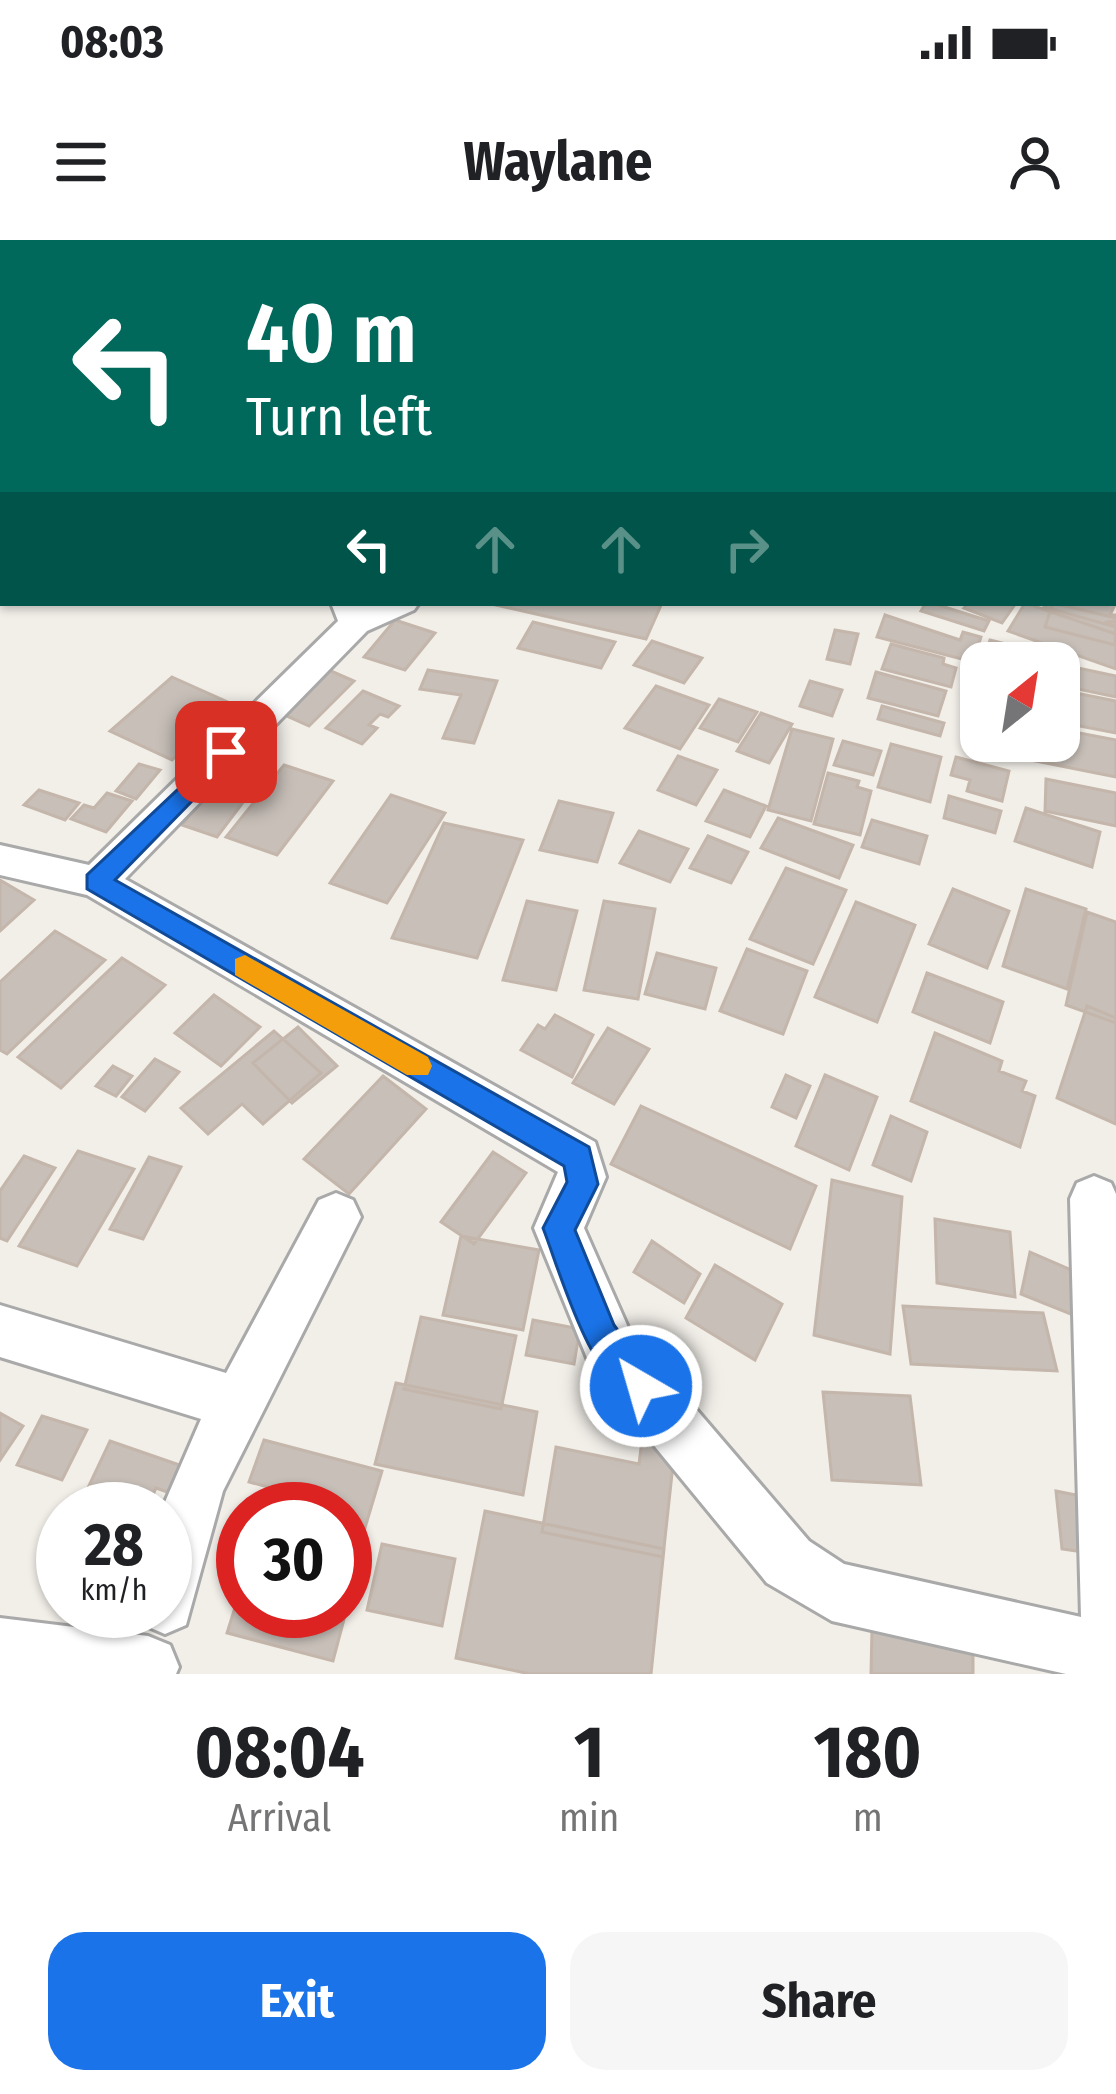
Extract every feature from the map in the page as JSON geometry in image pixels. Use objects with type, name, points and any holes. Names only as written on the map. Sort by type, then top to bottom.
[{"type":"street","points":[[97,882],[351,613],[388,606]]},
{"type":"street","points":[[0,860],[97,882],[578,1158],[583,1184],[559,1228],[602,1337],[788,1562],[832,1591],[1115,1655],[1094,1198]]},
{"type":"street","points":[[0,1648],[156,1639],[197,1484],[336,1217]]},
{"type":"street","points":[[0,1331],[236,1403]]},
{"type":"building","points":[[500,606],[661,606],[646,639]]},
{"type":"building","points":[[924,606],[942,606],[989,621],[984,631],[921,611]]},
{"type":"building","points":[[966,606],[1014,606],[1002,623]]},
{"type":"building","points":[[1023,606],[1116,634],[1116,669],[1080,656],[1080,642],[1039,642],[1008,631]]},
{"type":"building","points":[[1052,606],[1116,618],[1115,645],[1045,627]]},
{"type":"building","points":[[1114,606],[1110,615],[1116,615],[1116,621],[1108,622],[1116,627],[1044,607]]},
{"type":"building","points":[[885,615],[960,640],[963,632],[981,637],[979,642],[960,642],[960,659],[877,637]]},
{"type":"building","points":[[395,620],[435,633],[405,670],[364,657]]},
{"type":"building","points":[[533,622],[615,642],[601,668],[518,648]]},
{"type":"building","points":[[835,630],[858,634],[850,664],[827,659]]},
{"type":"building","points":[[652,641],[702,658],[684,683],[634,665]]},
{"type":"building","points":[[891,644],[944,658],[943,664],[956,668],[951,687],[882,669]]},
{"type":"building","points":[[324,668],[354,681],[309,726],[278,712]]},
{"type":"building","points":[[1080,668],[1116,676],[1116,697],[1080,689]]},
{"type":"building","points":[[428,670],[497,681],[474,743],[443,738],[461,695],[420,689]]},
{"type":"building","points":[[876,672],[946,691],[938,716],[868,698]]},
{"type":"building","points":[[172,677],[232,704],[172,760],[110,731]]},
{"type":"building","points":[[810,681],[842,690],[832,716],[800,706]]},
{"type":"building","points":[[656,686],[709,705],[680,749],[625,728]]},
{"type":"building","points":[[363,691],[399,706],[369,725],[377,728],[362,744],[326,728]]},
{"type":"building","points":[[1080,694],[1116,701],[1116,733],[1080,726]]},
{"type":"building","points":[[719,699],[757,712],[738,742],[700,728]]},
{"type":"building","points":[[882,706],[944,723],[940,736],[878,719]]},
{"type":"building","points":[[761,713],[792,724],[769,763],[737,751]]},
{"type":"building","points":[[792,729],[833,739],[811,821],[768,810]]},
{"type":"building","points":[[1080,733],[1116,740],[1116,777],[1040,762],[1080,762]]},
{"type":"building","points":[[843,741],[881,751],[873,775],[834,765]]},
{"type":"building","points":[[891,744],[941,757],[930,802],[878,787]]},
{"type":"building","points":[[678,756],[717,770],[696,805],[658,790]]},
{"type":"building","points":[[956,757],[960,762],[1009,771],[1002,801],[967,791],[970,780],[951,775]]},
{"type":"building","points":[[139,764],[160,770],[136,799],[116,791]]},
{"type":"building","points":[[284,765],[333,781],[277,855],[226,837]]},
{"type":"building","points":[[828,773],[859,781],[857,787],[871,791],[860,835],[814,824]]},
{"type":"building","points":[[1046,779],[1116,793],[1116,826],[1045,811]]},
{"type":"building","points":[[217,782],[250,793],[217,837],[182,825]]},
{"type":"building","points":[[39,790],[79,803],[65,820],[24,805]]},
{"type":"building","points":[[724,790],[766,806],[750,837],[706,821]]},
{"type":"building","points":[[107,793],[132,801],[106,832],[71,819],[84,805],[94,808]]},
{"type":"building","points":[[391,795],[445,813],[387,903],[330,883]]},
{"type":"building","points":[[949,796],[1001,811],[995,833],[944,818]]},
{"type":"building","points":[[559,801],[613,813],[597,862],[540,850]]},
{"type":"building","points":[[1026,808],[1100,832],[1092,867],[1015,841]]},
{"type":"building","points":[[778,818],[853,845],[839,878],[761,848]]},
{"type":"building","points":[[872,820],[927,836],[919,864],[862,847]]},
{"type":"building","points":[[444,823],[523,840],[477,958],[392,938]]},
{"type":"building","points":[[639,831],[688,849],[670,882],[620,863]]},
{"type":"building","points":[[708,836],[748,852],[731,883],[690,868]]},
{"type":"building","points":[[786,868],[846,890],[813,964],[750,939]]},
{"type":"building","points":[[0,880],[34,900],[0,931]]},
{"type":"building","points":[[953,889],[1009,911],[987,968],[929,944]]},
{"type":"building","points":[[1026,889],[1086,909],[1067,989],[1003,966]]},
{"type":"building","points":[[527,901],[577,911],[556,990],[503,980]]},
{"type":"building","points":[[604,901],[655,909],[638,999],[584,990]]},
{"type":"building","points":[[856,902],[915,925],[877,1022],[815,997]]},
{"type":"building","points":[[1087,912],[1116,922],[1116,1023],[1066,1005]]},
{"type":"building","points":[[55,931],[105,960],[7,1054],[0,1050],[0,982]]},
{"type":"building","points":[[747,949],[807,971],[783,1034],[720,1011]]},
{"type":"building","points":[[657,953],[716,968],[705,1009],[645,994]]},
{"type":"building","points":[[122,958],[165,985],[61,1088],[18,1057]]},
{"type":"building","points":[[927,973],[1003,1002],[990,1043],[913,1012]]},
{"type":"building","points":[[214,995],[260,1027],[221,1066],[175,1033]]},
{"type":"building","points":[[1087,1006],[1116,1018],[1116,1124],[1057,1098]]},
{"type":"building","points":[[555,1015],[593,1035],[572,1077],[521,1050],[538,1025],[545,1029]]},
{"type":"building","points":[[298,1027],[337,1066],[292,1103],[253,1063]]},
{"type":"building","points":[[608,1028],[649,1049],[614,1104],[573,1083]]},
{"type":"building","points":[[274,1031],[321,1073],[263,1124],[242,1104],[208,1134],[181,1108]]},
{"type":"building","points":[[935,1033],[1002,1061],[999,1071],[1026,1081],[1022,1091],[1035,1096],[1020,1147],[911,1101]]},
{"type":"building","points":[[155,1059],[179,1072],[145,1111],[122,1097]]},
{"type":"building","points":[[113,1066],[132,1076],[116,1096],[96,1086]]},
{"type":"building","points":[[786,1075],[810,1086],[796,1118],[772,1107]]},
{"type":"building","points":[[825,1075],[877,1097],[849,1170],[796,1146]]},
{"type":"building","points":[[383,1076],[426,1109],[349,1194],[304,1159]]},
{"type":"building","points":[[641,1106],[816,1186],[790,1249],[611,1164]]},
{"type":"building","points":[[891,1116],[927,1132],[911,1181],[873,1165]]},
{"type":"building","points":[[78,1151],[134,1169],[77,1266],[19,1246]]},
{"type":"building","points":[[493,1152],[526,1173],[474,1244],[441,1222]]},
{"type":"building","points":[[24,1156],[55,1168],[7,1241],[0,1238],[0,1191]]},
{"type":"building","points":[[149,1157],[181,1167],[143,1239],[110,1229]]},
{"type":"building","points":[[832,1180],[902,1197],[890,1354],[814,1335]]},
{"type":"building","points":[[935,1219],[1010,1232],[1015,1297],[937,1283]]},
{"type":"building","points":[[461,1236],[539,1250],[523,1330],[443,1315]]},
{"type":"building","points":[[652,1241],[700,1274],[684,1303],[634,1272]]},
{"type":"building","points":[[1030,1252],[1085,1276],[1078,1317],[1021,1294]]},
{"type":"building","points":[[715,1265],[782,1304],[755,1360],[686,1318]]},
{"type":"building","points":[[903,1306],[1043,1313],[1057,1371],[911,1364]]},
{"type":"building","points":[[421,1317],[516,1336],[501,1409],[404,1389]]},
{"type":"building","points":[[533,1320],[580,1329],[574,1364],[526,1355]]},
{"type":"building","points":[[396,1383],[537,1412],[523,1495],[375,1464]]},
{"type":"building","points":[[823,1392],[910,1396],[921,1485],[832,1480]]},
{"type":"building","points":[[0,1413],[23,1426],[0,1460]]},
{"type":"building","points":[[42,1416],[87,1430],[62,1480],[17,1465]]},
{"type":"building","points":[[264,1440],[382,1471],[372,1504],[372,1482],[249,1482]]},
{"type":"building","points":[[642,1440],[675,1446],[663,1557],[542,1532],[556,1447],[639,1464]]},
{"type":"building","points":[[110,1441],[185,1467],[178,1482],[91,1482]]},
{"type":"building","points":[[1056,1491],[1091,1498],[1097,1554],[1062,1549]]},
{"type":"building","points":[[485,1511],[664,1549],[651,1674],[530,1674],[456,1658]]},
{"type":"building","points":[[382,1544],[455,1559],[442,1626],[372,1611]]},
{"type":"building","points":[[872,1628],[973,1652],[973,1674],[871,1674]]},
{"type":"building","points":[[246,1638],[339,1638],[333,1661]]},
{"type":"slow traffic","points":[[245,967],[418,1066]]},
{"type":"route","points":[[226,752],[97,882],[578,1158],[584,1170],[583,1184],[559,1228],[602,1337],[641,1386]]}]
